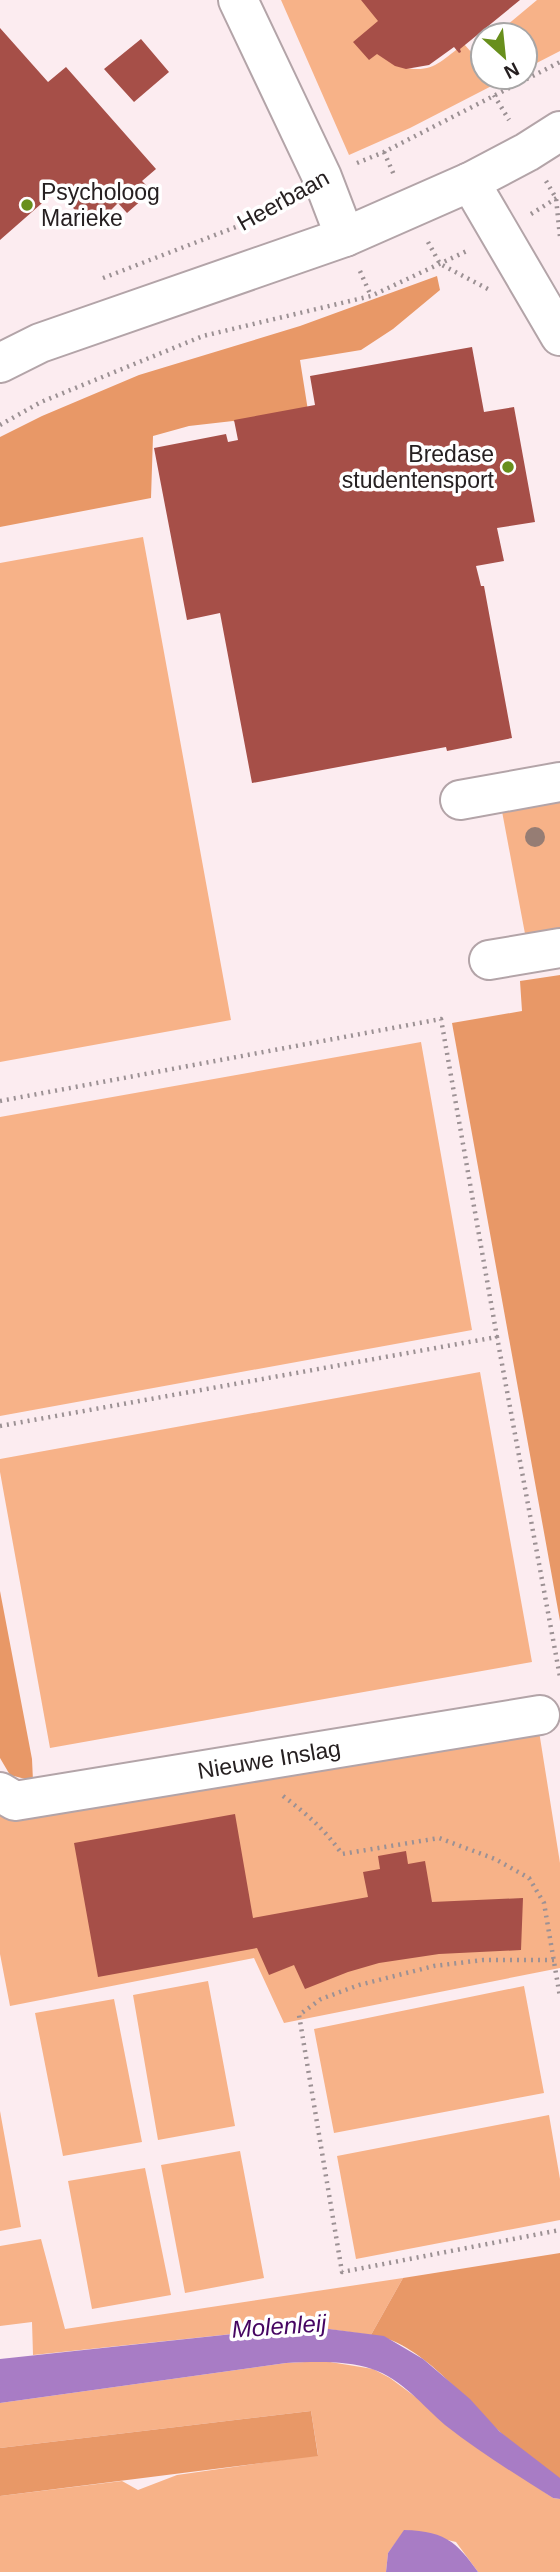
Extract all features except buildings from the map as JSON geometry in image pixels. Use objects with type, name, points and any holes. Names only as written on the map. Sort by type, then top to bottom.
[{"type":"street","points":[[238,0],[322,177],[345,237]]},
{"type":"street","name":"Heerbaan","points":[[0,363],[40,342],[345,237],[470,182],[560,131]]},
{"type":"street","points":[[470,182],[560,336]]},
{"type":"street","points":[[460,800],[560,782]]},
{"type":"street","points":[[489,961],[560,948]]},
{"type":"street","name":"Nieuwe Inslag","points":[[0,1791],[15,1801],[540,1715]]},
{"type":"path","name":"Heerbaan","points":[[98,280],[244,224],[299,188],[384,152],[560,62]]},
{"type":"path","points":[[384,152],[440,264],[498,294]]},
{"type":"path","points":[[0,425],[41,402],[204,336],[371,296],[500,235],[560,196]]},
{"type":"path","points":[[0,1101],[440,1019],[560,1677]]},
{"type":"path","points":[[0,1426],[497,1337]]},
{"type":"path","points":[[263,1760],[269,1786],[313,1818],[342,1854],[439,1838],[495,1860],[529,1878],[544,1903],[560,1997]]},
{"type":"path","points":[[554,1960],[483,1960],[434,1966],[359,1985],[321,1999],[299,2015],[342,2272],[560,2230]]},
{"type":"shaded area","points":[[281,0],[367,0],[381,16],[401,67],[428,68],[464,44],[469,50],[469,91],[482,91],[410,128],[349,155]]},
{"type":"shaded area","points":[[537,0],[560,0],[560,51],[539,62],[539,21],[512,21]]},
{"type":"shaded area","points":[[437,276],[440,290],[393,329],[361,350],[300,360],[309,417],[255,428],[233,421],[189,426],[153,436],[151,498],[0,527],[0,437],[139,375],[300,326]]},
{"type":"shaded area","points":[[143,537],[231,1020],[0,1062],[0,563]]},
{"type":"shaded area","points":[[560,802],[560,929],[526,939],[501,806]]},
{"type":"shaded area","points":[[560,975],[560,1621],[452,1023],[522,1011],[520,981]]},
{"type":"shaded area","points":[[421,1042],[472,1330],[0,1416],[0,1117]]},
{"type":"shaded area","points":[[480,1372],[532,1662],[50,1748],[0,1472],[0,1459]]},
{"type":"shaded area","points":[[0,1591],[32,1759],[33,1781],[10,1775],[0,1758]]},
{"type":"shaded area","points":[[538,1725],[560,1863],[560,1968],[284,2023],[254,1958],[10,2006],[0,1954],[0,1809]]},
{"type":"shaded area","points":[[208,1981],[235,2126],[158,2140],[133,1995]]},
{"type":"shaded area","points":[[524,1986],[544,2093],[334,2133],[314,2029]]},
{"type":"shaded area","points":[[114,1999],[142,2142],[63,2156],[35,2013]]},
{"type":"shaded area","points":[[0,2111],[21,2227],[0,2231]]},
{"type":"shaded area","points":[[549,2115],[560,2179],[560,2220],[356,2259],[337,2156]]},
{"type":"shaded area","points":[[240,2151],[264,2278],[185,2293],[161,2165]]},
{"type":"shaded area","points":[[145,2168],[171,2295],[92,2309],[68,2181]]},
{"type":"shaded area","points":[[41,2239],[65,2329],[403,2278],[371,2335],[321,2328],[261,2331],[33,2355],[32,2322],[0,2326],[0,2246]]},
{"type":"shaded area","points":[[560,2253],[558,2478],[506,2437],[424,2359],[389,2339],[371,2335],[403,2278]]},
{"type":"shaded area","points":[[321,2328],[384,2336],[423,2359],[470,2399],[499,2431],[560,2478],[560,2499],[553,2498],[471,2445],[393,2379],[372,2369],[351,2364],[286,2363],[0,2403],[0,2359],[261,2331]]},
{"type":"shaded area","points":[[324,2361],[373,2369],[390,2378],[421,2401],[445,2424],[553,2498],[560,2499],[560,2572],[478,2572],[456,2542],[405,2530],[388,2553],[386,2572],[0,2572],[0,2496],[122,2481],[138,2490],[177,2475],[318,2455],[311,2411],[0,2448],[0,2403],[286,2363]]},
{"type":"shaded area","points":[[311,2411],[318,2456],[0,2496],[0,2448]]},
{"type":"shaded area","points":[[404,2530],[429,2533],[448,2540],[463,2552],[478,2572],[386,2572],[388,2553]]},
{"type":"place","name":"Psycholoog Marieke","points":[[27,205]]},
{"type":"place","name":"Bredase studentensport","points":[[508,467]]},
{"type":"water label","name":"Molenleij","points":[[279,2326]]}]
